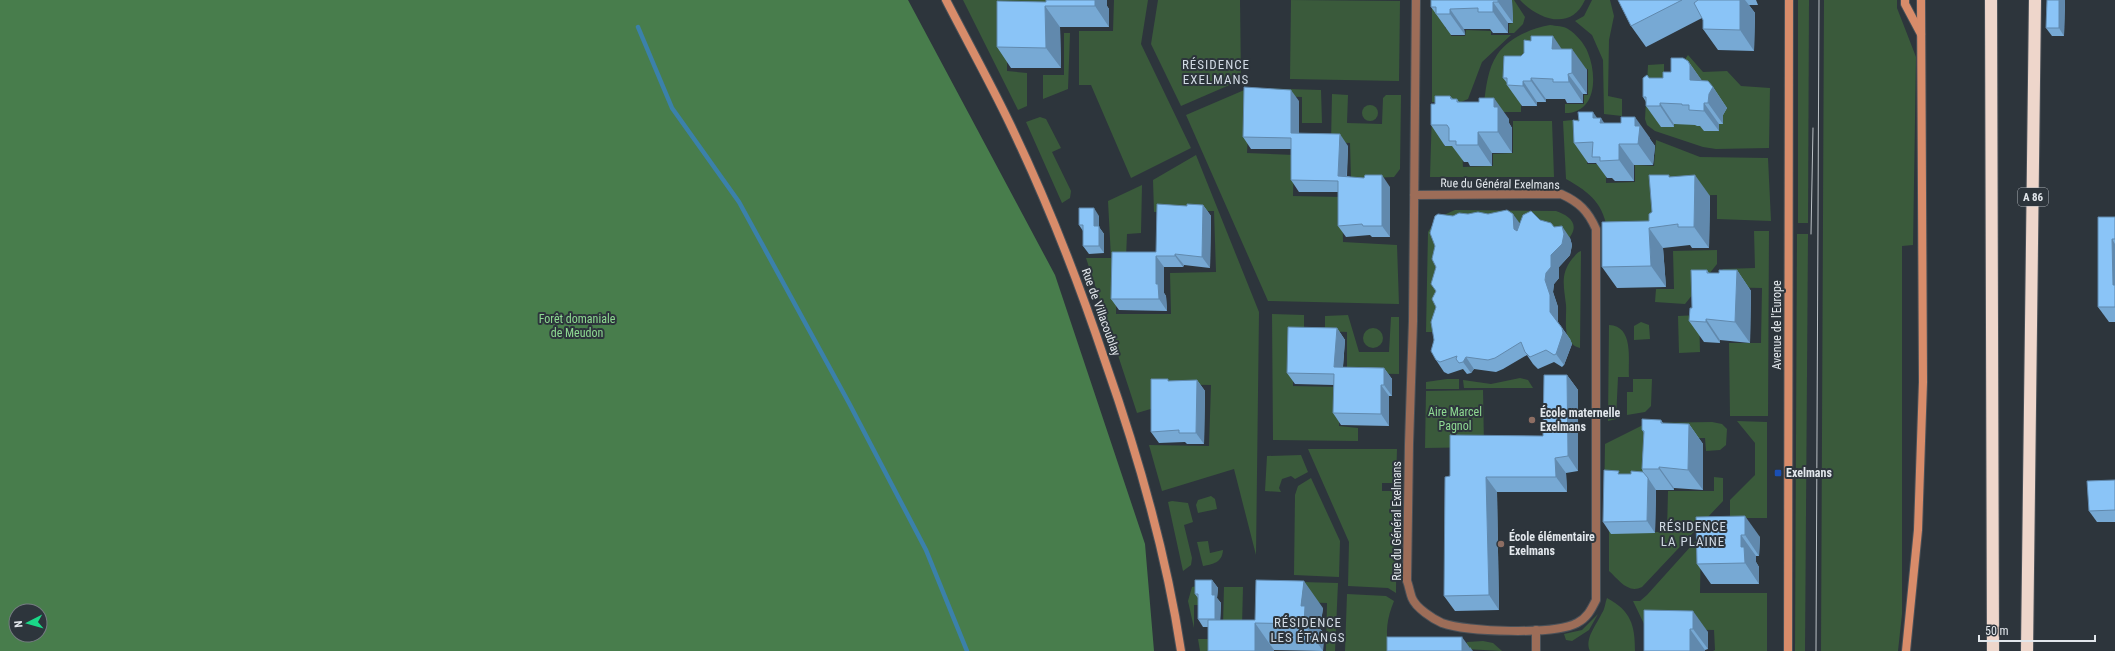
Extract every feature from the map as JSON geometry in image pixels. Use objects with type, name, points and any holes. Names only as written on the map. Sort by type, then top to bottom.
[{"type":"highway","points":[[1991,0],[1993,651]]},
{"type":"highway","name":"A 86","points":[[2028,651],[2035,0]]},
{"type":"main road","name":"Rue de Villacoublay","points":[[946,0],[1011,124],[1051,216],[1084,299],[1125,418],[1143,477],[1168,581],[1181,651]]},
{"type":"main road","name":"Avenue de l'Europe","points":[[1788,651],[1789,0]]},
{"type":"main road","points":[[1905,0],[1905,4],[1921,35]]},
{"type":"main road","points":[[1906,651],[1918,530],[1923,382],[1921,0]]},
{"type":"street","name":"Rue du Général Exelmans","points":[[1414,194],[1561,194],[1574,200],[1582,207],[1590,215],[1596,229],[1596,600],[1586,617],[1577,623],[1556,630],[1459,628],[1441,622],[1427,614],[1412,600],[1407,581],[1416,0]]},
{"type":"street","points":[[1536,630],[1536,651]]},
{"type":"green space","name":"Forêt domaniale de Meudon","points":[[0,0],[908,0],[1055,275],[1145,544],[1154,651],[0,651]]},
{"type":"green space","points":[[963,0],[1056,0],[1007,17],[1007,71],[1027,73],[1027,106],[1018,110]]},
{"type":"green space","points":[[1114,0],[1148,0],[1141,44],[1191,148],[1131,178],[1091,85],[1079,85],[1079,31],[1113,31]]},
{"type":"green space","points":[[1158,0],[1240,0],[1241,80],[1181,106],[1151,44]]},
{"type":"green space","points":[[1291,0],[1400,1],[1399,81],[1290,79]]},
{"type":"green space","points":[[1432,0],[1445,7],[1445,28],[1451,29],[1451,36],[1465,36],[1466,30],[1491,31],[1491,35],[1511,35],[1482,62],[1468,99],[1461,102],[1432,102]]},
{"type":"green space","points":[[1512,0],[1514,0],[1525,17],[1523,24],[1514,33],[1509,33],[1509,24],[1513,23]]},
{"type":"green space","points":[[1520,0],[1585,0],[1579,10],[1572,16],[1563,19],[1554,19],[1536,13]]},
{"type":"green space","points":[[1592,0],[1610,0],[1614,16],[1609,40],[1608,96],[1622,99],[1622,116],[1604,114],[1603,60],[1592,35],[1575,21],[1584,16]]},
{"type":"green space","points":[[1798,0],[1809,0],[1808,223],[1798,223]]},
{"type":"green space","points":[[1824,0],[1897,0],[1897,8],[1916,57],[1913,245],[1902,246],[1902,614],[1898,651],[1821,651]]},
{"type":"green space","points":[[1550,25],[1568,29],[1585,46],[1593,72],[1592,91],[1589,100],[1583,107],[1576,111],[1565,113],[1565,104],[1584,104],[1584,95],[1588,95],[1588,69],[1568,69],[1521,100],[1521,112],[1494,112],[1484,103],[1489,72],[1497,55],[1507,44],[1528,31]]},
{"type":"green space","points":[[1064,33],[1070,33],[1068,89],[1043,99],[1043,75],[1064,75]]},
{"type":"green space","points":[[1688,55],[1703,72],[1727,71],[1741,86],[1770,88],[1769,148],[1716,149],[1703,147],[1655,131],[1647,125],[1645,119],[1648,65],[1664,64],[1664,77],[1672,78]]},
{"type":"green space","points":[[1249,88],[1321,90],[1322,123],[1302,123],[1302,97],[1250,95],[1247,153],[1294,155],[1293,196],[1342,197],[1343,242],[1397,245],[1399,304],[1268,301],[1186,115]]},
{"type":"green space","points":[[1332,94],[1348,95],[1347,123],[1382,124],[1383,98],[1386,95],[1401,95],[1400,169],[1394,177],[1351,179],[1350,143],[1331,142]]},
{"type":"green space","points":[[1367,105],[1373,105],[1378,110],[1376,119],[1373,121],[1367,121],[1362,116],[1362,110]]},
{"type":"green space","points":[[1432,111],[1444,116],[1444,146],[1460,146],[1462,149],[1463,167],[1493,166],[1493,154],[1513,153],[1513,121],[1552,121],[1554,177],[1430,177]]},
{"type":"green space","points":[[1040,117],[1046,119],[1061,148],[1052,152],[1071,191],[1070,198],[1062,203],[1026,122]]},
{"type":"green space","points":[[1583,119],[1587,132],[1587,164],[1606,164],[1606,183],[1635,182],[1635,165],[1654,166],[1656,140],[1700,157],[1768,158],[1771,221],[1717,219],[1717,195],[1662,196],[1662,241],[1608,234],[1600,207],[1595,200],[1583,189],[1566,179],[1563,121]]},
{"type":"green space","points":[[1196,155],[1259,312],[1256,555],[1234,469],[1162,491],[1149,445],[1209,446],[1211,385],[1156,384],[1154,408],[1137,413],[1086,258],[1111,258],[1108,201],[1142,185],[1141,233],[1127,234],[1126,258],[1117,258],[1116,314],[1171,314],[1170,273],[1216,272],[1214,211],[1154,212],[1153,180]]},
{"type":"green space","points":[[1455,210],[1556,211],[1568,217],[1574,228],[1570,237],[1564,237],[1522,225],[1517,221],[1438,332],[1426,332],[1428,232],[1437,218]]},
{"type":"green space","points":[[1754,231],[1769,231],[1768,416],[1730,416],[1729,343],[1761,343],[1762,288],[1715,287],[1715,279],[1723,269],[1755,268]]},
{"type":"green space","points":[[1797,234],[1808,234],[1805,651],[1795,651]]},
{"type":"green space","points":[[1717,250],[1717,264],[1685,304],[1655,302],[1656,289],[1674,289],[1673,251]]},
{"type":"green space","points":[[1581,251],[1580,348],[1574,345],[1567,336],[1564,275],[1572,259]]},
{"type":"green space","points":[[1272,314],[1304,315],[1304,334],[1293,335],[1293,386],[1340,387],[1339,426],[1358,428],[1358,441],[1273,440]]},
{"type":"green space","points":[[1348,315],[1359,352],[1389,352],[1391,317],[1399,317],[1399,374],[1347,373],[1347,332],[1325,331],[1325,316]]},
{"type":"green space","points":[[1699,315],[1700,352],[1679,353],[1678,316]]},
{"type":"green space","points":[[1641,322],[1649,325],[1650,339],[1634,340],[1634,326]]},
{"type":"green space","points":[[1609,325],[1617,327],[1623,331],[1626,337],[1629,353],[1629,377],[1618,377],[1616,419],[1608,421]]},
{"type":"green space","points":[[1373,328],[1380,331],[1383,338],[1380,345],[1373,348],[1366,345],[1363,338],[1366,331]]},
{"type":"green space","points":[[1520,378],[1528,380],[1533,388],[1464,388],[1463,380],[1491,384]]},
{"type":"green space","points":[[1459,379],[1459,389],[1426,389],[1426,382]]},
{"type":"green space","points":[[1633,379],[1652,379],[1651,406],[1645,412],[1627,415],[1627,392],[1633,392]]},
{"type":"green space","name":"Aire Marcel Pagnol","points":[[1483,390],[1484,447],[1425,448],[1426,391]]},
{"type":"green space","points":[[1737,421],[1767,422],[1767,518],[1730,518],[1730,500],[1755,475],[1755,443]]},
{"type":"green space","points":[[1712,422],[1722,424],[1727,429],[1726,445],[1720,450],[1706,451],[1705,438],[1656,438],[1655,480],[1604,506],[1605,444],[1647,423]]},
{"type":"green space","points":[[1308,449],[1397,449],[1396,483],[1382,483],[1382,491],[1397,491],[1396,593],[1388,588],[1348,586],[1349,542]]},
{"type":"green space","points":[[1301,455],[1308,472],[1295,479],[1291,476],[1282,479],[1279,488],[1281,492],[1265,491],[1267,456]]},
{"type":"green space","points":[[1714,477],[1723,478],[1723,501],[1642,587],[1632,589],[1620,582],[1609,571],[1609,519],[1622,532],[1667,532],[1668,491],[1714,491]]},
{"type":"green space","points":[[1311,478],[1340,541],[1339,577],[1294,575],[1295,495],[1298,486]]},
{"type":"green space","points":[[1211,496],[1215,499],[1217,509],[1198,513],[1196,505],[1198,500]]},
{"type":"green space","points":[[1168,502],[1188,503],[1193,522],[1184,525],[1192,558],[1191,565],[1183,571]]},
{"type":"green space","points":[[1701,535],[1700,593],[1767,593],[1767,651],[1713,651],[1715,650],[1714,630],[1659,629],[1645,626],[1633,601],[1640,601],[1647,595]]},
{"type":"green space","points":[[1208,541],[1210,553],[1223,550],[1219,560],[1203,566],[1197,542]]},
{"type":"green space","points":[[1301,582],[1338,583],[1335,651],[1326,651],[1327,603],[1301,602]]},
{"type":"green space","points":[[1197,586],[1199,605],[1194,605],[1194,628],[1188,601],[1192,587]]},
{"type":"green space","points":[[1224,587],[1243,587],[1242,626],[1223,625]]},
{"type":"green space","points":[[1347,594],[1386,596],[1394,601],[1387,625],[1389,651],[1345,651]]},
{"type":"green space","points":[[1607,598],[1622,608],[1630,620],[1634,634],[1635,651],[1590,651],[1590,637],[1603,611]]},
{"type":"green space","points":[[1598,614],[1589,630],[1572,641],[1566,640],[1564,634],[1582,630]]},
{"type":"green space","points":[[1198,639],[1225,639],[1225,651],[1200,651]]},
{"type":"green space","points":[[1483,641],[1493,643],[1502,651],[1465,649],[1467,642]]},
{"type":"building","points":[[1046,0],[1095,0],[1095,6],[1045,6],[1046,48],[997,47],[997,1],[1046,2]]},
{"type":"building","points":[[1431,0],[1498,0],[1498,2],[1493,2],[1493,12],[1478,12],[1478,8],[1450,9],[1450,14],[1436,14],[1436,7],[1431,7]]},
{"type":"building","points":[[1618,0],[1682,0],[1631,26]]},
{"type":"building","points":[[1698,0],[1740,0],[1740,30],[1703,29],[1703,20],[1694,3]]},
{"type":"building","points":[[2047,0],[2059,0],[2059,28],[2046,28]]},
{"type":"building","points":[[1531,36],[1553,36],[1552,49],[1572,49],[1572,73],[1568,74],[1569,82],[1553,82],[1553,79],[1531,78],[1531,81],[1523,81],[1523,86],[1507,85],[1507,78],[1503,78],[1504,56],[1521,56],[1524,53],[1524,40],[1531,41]]},
{"type":"building","points":[[1671,58],[1683,58],[1688,61],[1690,65],[1690,80],[1708,81],[1713,87],[1709,94],[1708,103],[1704,103],[1704,111],[1689,110],[1689,105],[1682,104],[1660,103],[1660,106],[1646,106],[1646,97],[1643,97],[1643,78],[1647,75],[1649,78],[1663,78],[1663,72],[1671,72]]},
{"type":"building","points":[[1244,87],[1291,90],[1291,133],[1340,134],[1338,176],[1364,178],[1365,175],[1382,175],[1382,226],[1363,226],[1362,224],[1338,226],[1338,181],[1291,180],[1291,138],[1243,137]]},
{"type":"building","points":[[1435,96],[1450,96],[1451,99],[1457,99],[1457,102],[1479,102],[1479,98],[1494,98],[1494,107],[1498,107],[1498,132],[1478,132],[1478,145],[1456,145],[1456,141],[1449,141],[1449,128],[1447,125],[1431,125],[1431,104],[1435,104]]},
{"type":"building","points":[[1578,112],[1593,112],[1593,118],[1601,118],[1600,123],[1621,123],[1621,117],[1635,117],[1635,126],[1640,126],[1638,144],[1619,144],[1619,160],[1600,161],[1600,157],[1592,157],[1593,142],[1574,143],[1573,120],[1579,121]]},
{"type":"building","points":[[1649,175],[1669,175],[1669,177],[1695,175],[1694,227],[1678,227],[1678,224],[1649,228],[1651,266],[1602,267],[1602,222],[1649,221],[1649,214],[1652,212]]},
{"type":"building","points":[[1157,204],[1187,206],[1187,204],[1203,205],[1202,257],[1175,254],[1175,256],[1156,256],[1156,284],[1158,284],[1159,299],[1111,299],[1112,252],[1156,252]]},
{"type":"building","points":[[1079,208],[1094,208],[1094,226],[1099,226],[1099,246],[1083,246],[1083,225],[1079,225]]},
{"type":"building","points":[[1507,210],[1513,214],[1514,229],[1517,231],[1523,215],[1531,211],[1540,220],[1551,223],[1554,227],[1562,226],[1564,234],[1562,244],[1551,255],[1551,267],[1546,273],[1545,280],[1550,295],[1550,312],[1562,328],[1563,333],[1556,354],[1554,355],[1546,350],[1530,357],[1525,352],[1521,342],[1495,358],[1488,360],[1466,357],[1463,362],[1459,363],[1456,359],[1457,356],[1440,362],[1436,360],[1431,351],[1434,340],[1431,322],[1436,307],[1432,299],[1436,291],[1431,284],[1436,267],[1432,259],[1435,246],[1430,233],[1435,216],[1438,214],[1453,216],[1459,213],[1468,214],[1478,212],[1488,214]]},
{"type":"building","points":[[2098,217],[2115,217],[2115,239],[2112,239],[2115,307],[2098,307]]},
{"type":"building","points":[[1691,270],[1707,270],[1707,273],[1719,273],[1719,270],[1737,270],[1735,322],[1706,319],[1706,322],[1689,321],[1690,308],[1692,308]]},
{"type":"building","points":[[1288,327],[1337,328],[1334,367],[1384,368],[1384,385],[1381,385],[1381,414],[1333,413],[1334,374],[1287,373]]},
{"type":"building","points":[[1544,375],[1567,375],[1568,456],[1555,458],[1556,477],[1486,477],[1489,595],[1444,596],[1445,477],[1450,476],[1450,435],[1543,436]]},
{"type":"building","points":[[1151,379],[1168,379],[1168,381],[1197,380],[1196,433],[1179,433],[1179,430],[1151,432]]},
{"type":"building","points":[[1642,419],[1661,420],[1661,423],[1689,424],[1688,470],[1659,467],[1659,469],[1642,469],[1644,431],[1642,430]]},
{"type":"building","points":[[1604,470],[1619,471],[1618,474],[1631,474],[1631,471],[1643,472],[1648,478],[1647,521],[1603,522]]},
{"type":"building","points":[[2115,480],[2115,510],[2089,511],[2087,481]]},
{"type":"building","points":[[1745,516],[1745,535],[1741,535],[1741,547],[1744,547],[1745,563],[1697,564],[1696,517]]},
{"type":"building","points":[[1195,580],[1212,580],[1212,595],[1215,595],[1215,619],[1198,619],[1198,594],[1195,594]]},
{"type":"building","points":[[1256,580],[1304,581],[1301,606],[1305,606],[1304,624],[1255,623],[1255,651],[1208,651],[1208,620],[1255,620]]},
{"type":"building","points":[[1644,610],[1693,611],[1693,629],[1690,629],[1690,651],[1644,651]]},
{"type":"building","points":[[1387,637],[1462,637],[1462,651],[1387,651]]},
{"type":"waterway","points":[[638,27],[672,108],[739,202],[849,403],[926,550],[967,651]]},
{"type":"tram line","points":[[1816,651],[1819,0]]},
{"type":"tram line","points":[[1811,234],[1813,128]]},
{"type":"place","name":"École maternelle Exelmans","points":[[1532,420]]},
{"type":"place","name":"Exelmans","points":[[1778,473]]},
{"type":"place","name":"École élémentaire Exelmans","points":[[1501,544]]},
{"type":"district","name":"RÉSIDENCE EXELMANS","points":[[1216,72]]},
{"type":"district","name":"RÉSIDENCE LA PLAINE","points":[[1693,534]]},
{"type":"district","name":"RÉSIDENCE LES ÉTANGS","points":[[1308,630]]}]
